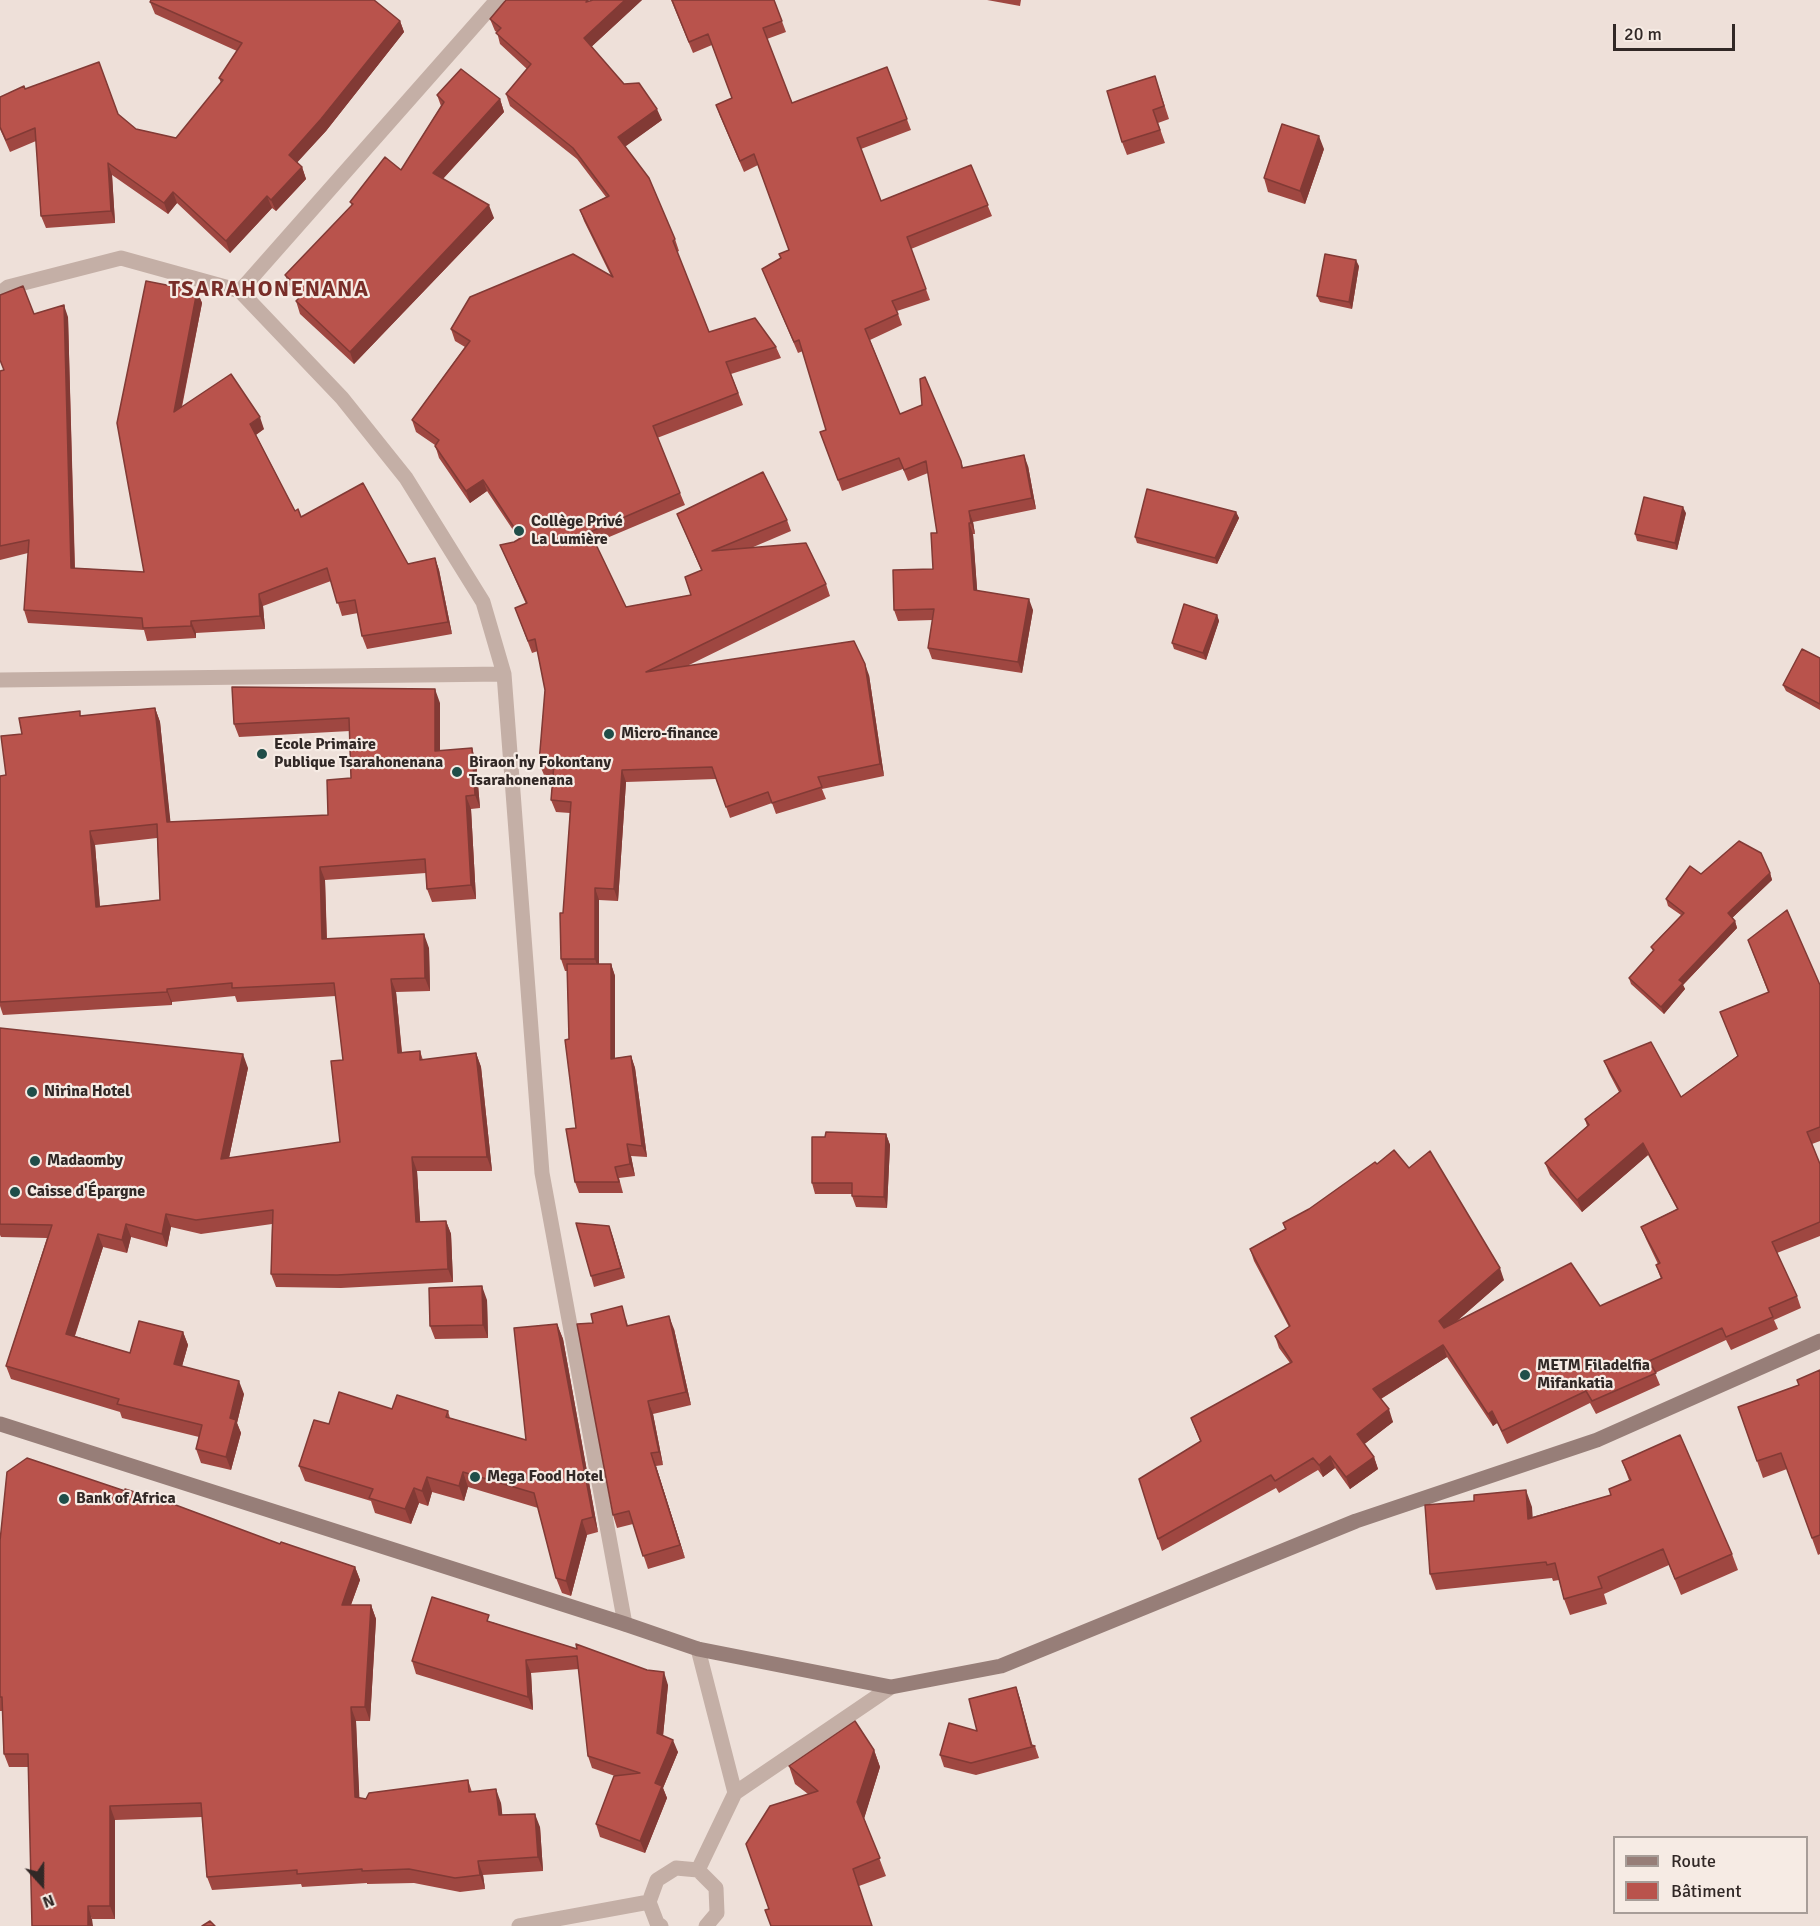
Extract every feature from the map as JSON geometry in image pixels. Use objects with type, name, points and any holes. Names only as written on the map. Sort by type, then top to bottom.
[{"type":"main road","points":[[0,1424],[698,1649],[891,1687],[1001,1666],[1356,1521],[1597,1440],[1820,1341]]},
{"type":"street","points":[[240,291],[497,0]]},
{"type":"street","points":[[0,293],[8,287],[121,258],[240,291],[342,398],[406,478],[483,602],[504,674],[542,1173],[625,1624]]},
{"type":"street","points":[[0,680],[504,674]]},
{"type":"street","points":[[698,1649],[735,1793]]},
{"type":"street","points":[[698,1870],[735,1793],[891,1687]]},
{"type":"street","points":[[661,1926],[657,1923],[649,1902],[657,1880],[676,1868],[698,1870],[716,1888],[717,1913],[706,1926]]},
{"type":"street","points":[[519,1926],[649,1902]]},
{"type":"building","points":[[151,0],[374,0],[400,21],[289,155],[302,167],[271,200],[267,196],[226,241],[173,192],[164,203],[108,163],[111,211],[41,216],[35,128],[6,140],[0,127],[0,97],[24,86],[25,89],[99,62],[118,114],[136,129],[176,138],[223,80],[219,78],[242,43],[150,2]]},
{"type":"building","points":[[506,0],[588,0],[586,2],[625,0],[584,38],[624,84],[639,83],[657,109],[618,137],[649,178],[675,239],[673,241],[709,332],[755,318],[776,347],[726,362],[738,393],[653,426],[680,493],[590,532],[626,607],[691,595],[685,577],[702,570],[677,514],[763,472],[787,520],[712,551],[806,543],[826,584],[646,672],[854,641],[865,664],[880,764],[818,777],[822,787],[772,803],[768,792],[726,807],[712,767],[622,770],[614,889],[595,888],[595,959],[561,959],[560,913],[563,913],[571,802],[551,800],[554,764],[539,763],[545,690],[535,639],[528,641],[515,608],[527,603],[500,545],[521,538],[483,480],[466,491],[435,446],[439,440],[412,420],[470,341],[451,329],[470,297],[573,254],[613,277],[580,210],[609,196],[573,148],[506,94],[531,64],[496,33],[501,28],[490,19]]},
{"type":"building","points":[[672,0],[774,0],[782,21],[763,28],[792,103],[887,67],[907,119],[857,138],[881,201],[971,165],[988,205],[907,237],[926,289],[892,301],[898,314],[865,329],[900,414],[922,405],[920,379],[925,377],[962,468],[1024,455],[1032,498],[969,511],[974,590],[1029,599],[1018,662],[928,648],[934,609],[894,610],[893,570],[933,569],[931,533],[937,533],[926,461],[904,470],[899,458],[838,480],[820,432],[826,430],[799,340],[794,342],[762,269],[781,258],[779,254],[789,250],[754,154],[740,161],[716,105],[732,98],[708,34],[689,42]]},
{"type":"building","points":[[461,69],[500,99],[433,173],[489,205],[350,352],[296,301],[304,293],[285,275],[353,204],[350,202],[385,157],[401,170],[444,102],[437,95]]},
{"type":"building","points":[[1155,76],[1164,106],[1153,110],[1160,130],[1122,142],[1107,91]]},
{"type":"building","points":[[1282,124],[1319,136],[1300,191],[1264,178]]},
{"type":"building","points":[[1325,254],[1356,260],[1349,302],[1317,296]]},
{"type":"building","points":[[146,281],[197,291],[174,412],[231,374],[260,417],[250,424],[295,511],[298,509],[301,517],[363,483],[408,564],[435,558],[448,622],[362,636],[355,600],[337,603],[327,568],[259,594],[260,616],[191,621],[191,626],[143,628],[142,618],[24,610],[29,540],[0,546],[0,371],[4,370],[0,360],[0,295],[23,286],[34,314],[64,305],[71,568],[144,572],[117,423]]},
{"type":"building","points":[[1147,489],[1236,512],[1215,558],[1135,537]]},
{"type":"building","points":[[1644,497],[1683,507],[1675,543],[1635,534]]},
{"type":"building","points":[[1184,604],[1217,615],[1203,653],[1172,643]]},
{"type":"building","points":[[1802,649],[1820,658],[1820,704],[1783,685]]},
{"type":"building","points":[[232,687],[435,689],[435,751],[472,748],[475,795],[466,796],[471,885],[427,889],[425,859],[320,867],[322,939],[424,934],[425,978],[391,979],[398,1053],[420,1051],[420,1060],[476,1053],[487,1157],[412,1157],[416,1222],[446,1221],[448,1269],[337,1275],[271,1274],[273,1210],[196,1220],[166,1214],[162,1234],[126,1224],[122,1240],[98,1234],[66,1334],[130,1353],[139,1321],[183,1332],[174,1364],[239,1381],[230,1418],[236,1420],[226,1457],[196,1449],[202,1425],[117,1404],[119,1399],[6,1366],[52,1225],[0,1224],[0,1028],[243,1054],[221,1159],[340,1142],[331,1061],[343,1060],[334,983],[232,988],[232,983],[167,989],[167,992],[0,1002],[0,776],[6,775],[1,736],[22,734],[19,718],[80,711],[80,716],[155,708],[167,822],[328,815],[327,780],[351,778],[349,718],[234,724]],"holes":[[[157,824],[160,900],[96,907],[90,831]]]},
{"type":"building","points":[[1739,841],[1761,853],[1770,873],[1728,913],[1735,921],[1679,980],[1683,983],[1661,1007],[1629,978],[1654,950],[1651,947],[1684,913],[1666,899],[1690,866],[1701,874]]},
{"type":"building","points":[[1787,910],[1820,985],[1820,1127],[1807,1132],[1820,1164],[1820,1222],[1772,1242],[1797,1296],[1769,1308],[1773,1317],[1726,1337],[1722,1328],[1649,1361],[1656,1373],[1592,1401],[1586,1391],[1502,1431],[1492,1411],[1488,1414],[1443,1345],[1373,1389],[1389,1409],[1357,1434],[1374,1457],[1346,1477],[1330,1456],[1319,1465],[1313,1458],[1275,1481],[1271,1475],[1158,1539],[1139,1479],[1201,1441],[1191,1418],[1292,1362],[1275,1336],[1290,1326],[1250,1249],[1286,1229],[1283,1223],[1309,1209],[1375,1162],[1377,1164],[1394,1150],[1409,1168],[1430,1151],[1500,1268],[1439,1321],[1444,1328],[1571,1263],[1600,1306],[1662,1278],[1656,1265],[1660,1263],[1641,1227],[1678,1209],[1643,1143],[1577,1200],[1545,1163],[1589,1125],[1585,1119],[1621,1091],[1604,1061],[1651,1042],[1681,1097],[1738,1056],[1720,1012],[1769,992],[1748,940]]},
{"type":"building","points":[[567,964],[611,964],[611,1059],[631,1056],[642,1146],[627,1144],[630,1164],[615,1167],[619,1182],[575,1182],[566,1129],[576,1128],[565,1040],[569,1039]]},
{"type":"building","points":[[826,1132],[886,1134],[884,1197],[852,1196],[852,1183],[812,1183],[812,1137],[825,1137]]},
{"type":"building","points":[[576,1223],[609,1226],[621,1268],[591,1276]]},
{"type":"building","points":[[482,1286],[483,1325],[430,1326],[429,1288]]},
{"type":"building","points":[[622,1306],[627,1326],[669,1316],[686,1392],[648,1401],[659,1452],[651,1453],[680,1545],[643,1556],[629,1511],[613,1515],[577,1324],[593,1323],[591,1314]]},
{"type":"building","points":[[557,1324],[593,1517],[582,1520],[566,1581],[556,1578],[534,1493],[463,1472],[459,1486],[427,1477],[422,1491],[414,1488],[405,1509],[369,1498],[373,1489],[299,1466],[314,1420],[329,1424],[339,1392],[392,1409],[397,1395],[448,1411],[446,1417],[526,1440],[514,1328]]},
{"type":"building","points":[[1820,1370],[1820,1535],[1812,1538],[1781,1453],[1757,1461],[1738,1407],[1799,1385],[1797,1380]]},
{"type":"building","points":[[1680,1435],[1732,1554],[1675,1579],[1663,1549],[1598,1577],[1602,1588],[1564,1599],[1555,1563],[1430,1574],[1425,1505],[1474,1501],[1474,1495],[1526,1490],[1528,1519],[1611,1495],[1609,1489],[1631,1480],[1622,1461]]},
{"type":"building","points":[[27,1458],[125,1491],[125,1489],[173,1504],[280,1544],[281,1542],[355,1567],[342,1605],[371,1605],[365,1707],[351,1707],[355,1797],[366,1799],[369,1793],[468,1780],[469,1792],[496,1789],[499,1815],[535,1814],[538,1857],[478,1861],[480,1875],[455,1878],[409,1869],[362,1871],[362,1869],[297,1874],[297,1870],[207,1877],[201,1803],[110,1806],[110,1906],[88,1906],[88,1926],[32,1926],[28,1754],[4,1754],[2,1697],[0,1697],[0,1541],[7,1472]]},
{"type":"building","points":[[432,1597],[489,1615],[487,1621],[577,1649],[576,1644],[647,1670],[664,1672],[657,1733],[673,1740],[655,1783],[662,1786],[640,1841],[596,1824],[614,1776],[640,1773],[588,1756],[577,1656],[526,1660],[528,1697],[412,1661]]},
{"type":"building","points":[[1016,1687],[1031,1745],[1035,1746],[971,1763],[940,1755],[949,1723],[977,1731],[969,1699]]},
{"type":"building","points":[[855,1721],[874,1750],[857,1802],[880,1858],[853,1869],[872,1926],[771,1926],[765,1910],[769,1909],[746,1844],[770,1806],[818,1791],[789,1766]]},
{"type":"building","points":[[210,1921],[215,1926],[202,1926]]},
{"type":"place","name":"Collège Privé La Lumière","points":[[519,531]]},
{"type":"place","name":"Micro-finance","points":[[609,734]]},
{"type":"place","name":"Ecole Primaire Publique Tsarahonenana","points":[[262,754]]},
{"type":"place","name":"Biraon'ny Fokontany Tsarahonenana","points":[[457,772]]},
{"type":"place","name":"Nirina Hotel","points":[[32,1092]]},
{"type":"place","name":"Madaomby","points":[[35,1161]]},
{"type":"place","name":"Caisse d'Épargne","points":[[15,1192]]},
{"type":"place","name":"METM Filadelfia Mifankatia","points":[[1525,1375]]},
{"type":"place","name":"Mega Food Hotel","points":[[475,1477]]},
{"type":"place","name":"Bank of Africa","points":[[64,1499]]},
{"type":"district","name":"TSARAHONENANA","points":[[269,290]]}]
